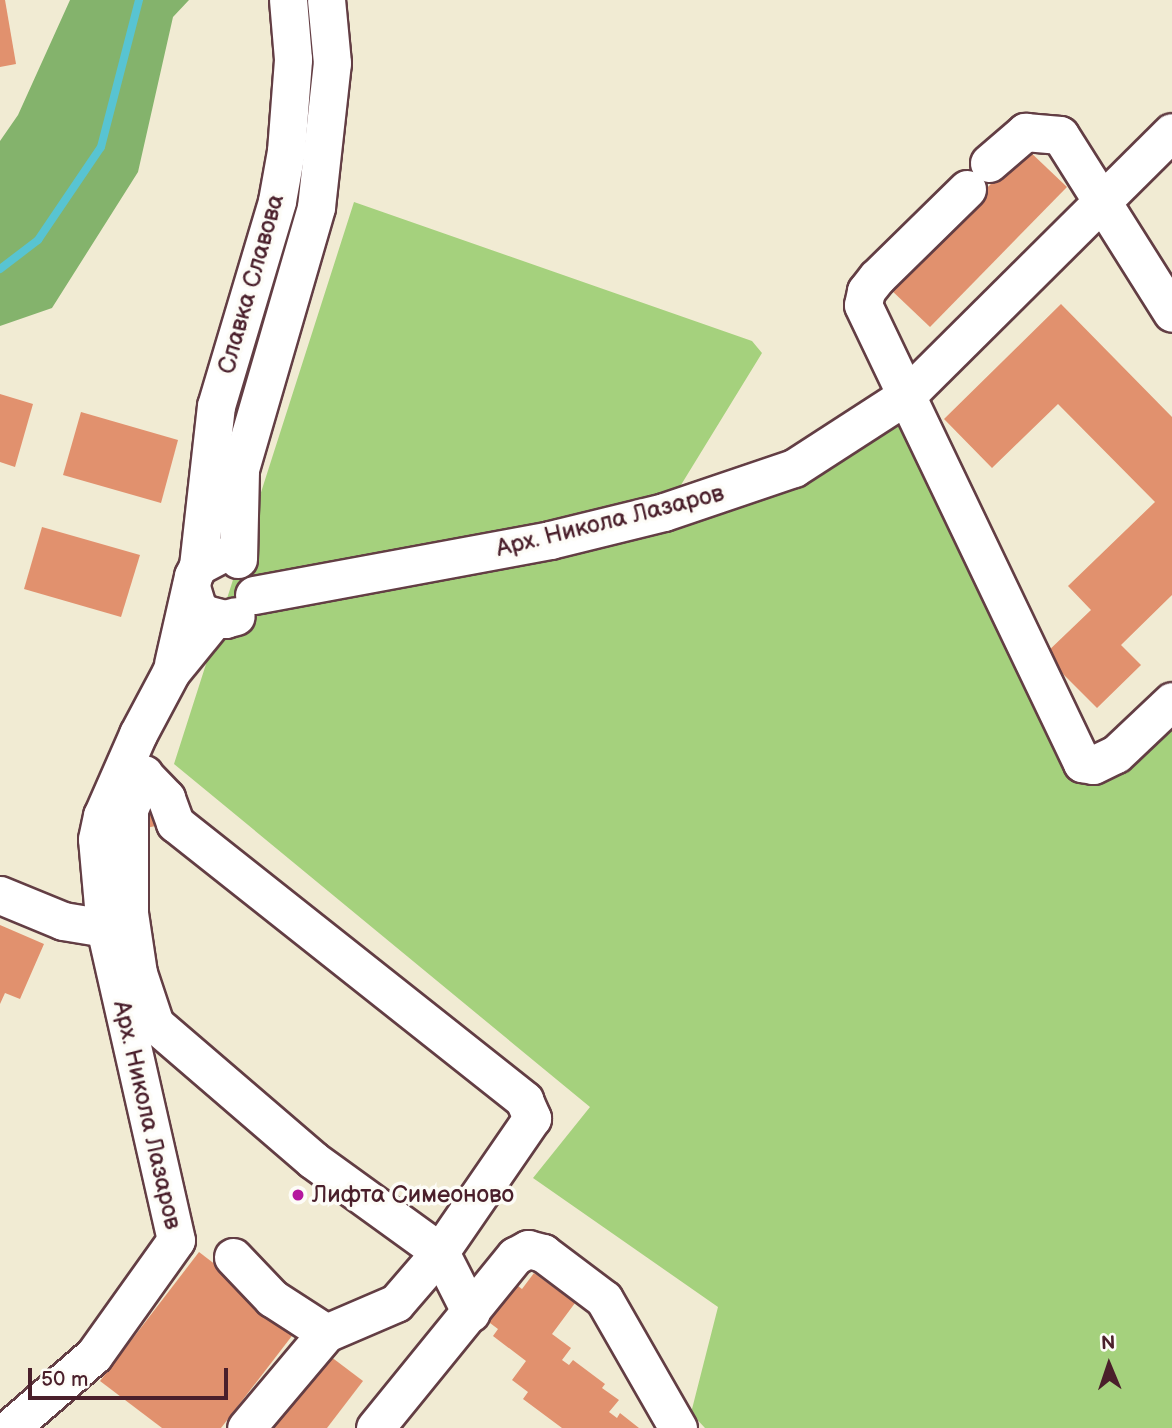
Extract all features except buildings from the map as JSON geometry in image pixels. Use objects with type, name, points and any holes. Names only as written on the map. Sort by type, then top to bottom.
[{"type":"street","name":"Славка Славова","points":[[194,576],[216,406],[263,252],[286,151],[293,59],[288,0]]},
{"type":"street","name":"Славка Славова","points":[[238,559],[240,469],[269,357],[316,207],[332,63],[326,0]]},
{"type":"street","points":[[1172,313],[1101,205],[1060,135],[1025,132],[978,176],[866,291],[863,305],[1082,763],[1093,765],[1116,754],[1172,701]]},
{"type":"street","name":"Арх. Никола Лазаров","points":[[254,595],[550,540],[730,492],[794,468],[908,395],[1172,132]]},
{"type":"street","points":[[217,555],[238,559],[253,574],[254,595],[244,612],[215,618],[197,607],[194,576],[217,555]]},
{"type":"street","name":"Арх. Никола Лазаров","points":[[172,672],[194,576]]},
{"type":"street","name":"Арх. Никола Лазаров","points":[[10,1428],[94,1355],[176,1240],[104,928],[114,868],[97,839],[112,794],[138,734],[172,672],[215,618]]},
{"type":"street","points":[[138,734],[144,775],[129,809],[114,868],[129,913],[138,973],[155,1024],[313,1160],[440,1252],[471,1313]]},
{"type":"street","points":[[144,775],[166,798],[175,823],[530,1108],[528,1127],[440,1252],[396,1303],[326,1333],[246,1428]]},
{"type":"street","points":[[0,895],[63,921],[104,928]]},
{"type":"street","points":[[375,1428],[515,1256],[528,1249],[543,1253],[604,1299],[678,1428]]},
{"type":"street","points":[[233,1257],[272,1298],[326,1333]]},
{"type":"green space","points":[[70,0],[189,0],[173,17],[138,172],[52,308],[0,326],[0,141],[18,115]]},
{"type":"green space","points":[[354,202],[752,341],[762,353],[665,511],[907,395],[1082,762],[1172,684],[1172,1428],[705,1428],[691,1413],[718,1307],[533,1178],[590,1107],[174,764]]},
{"type":"waterway","points":[[0,269],[38,240],[101,147],[139,0]]},
{"type":"place","name":"Лифта Симеоново","points":[[298,1195]]}]
